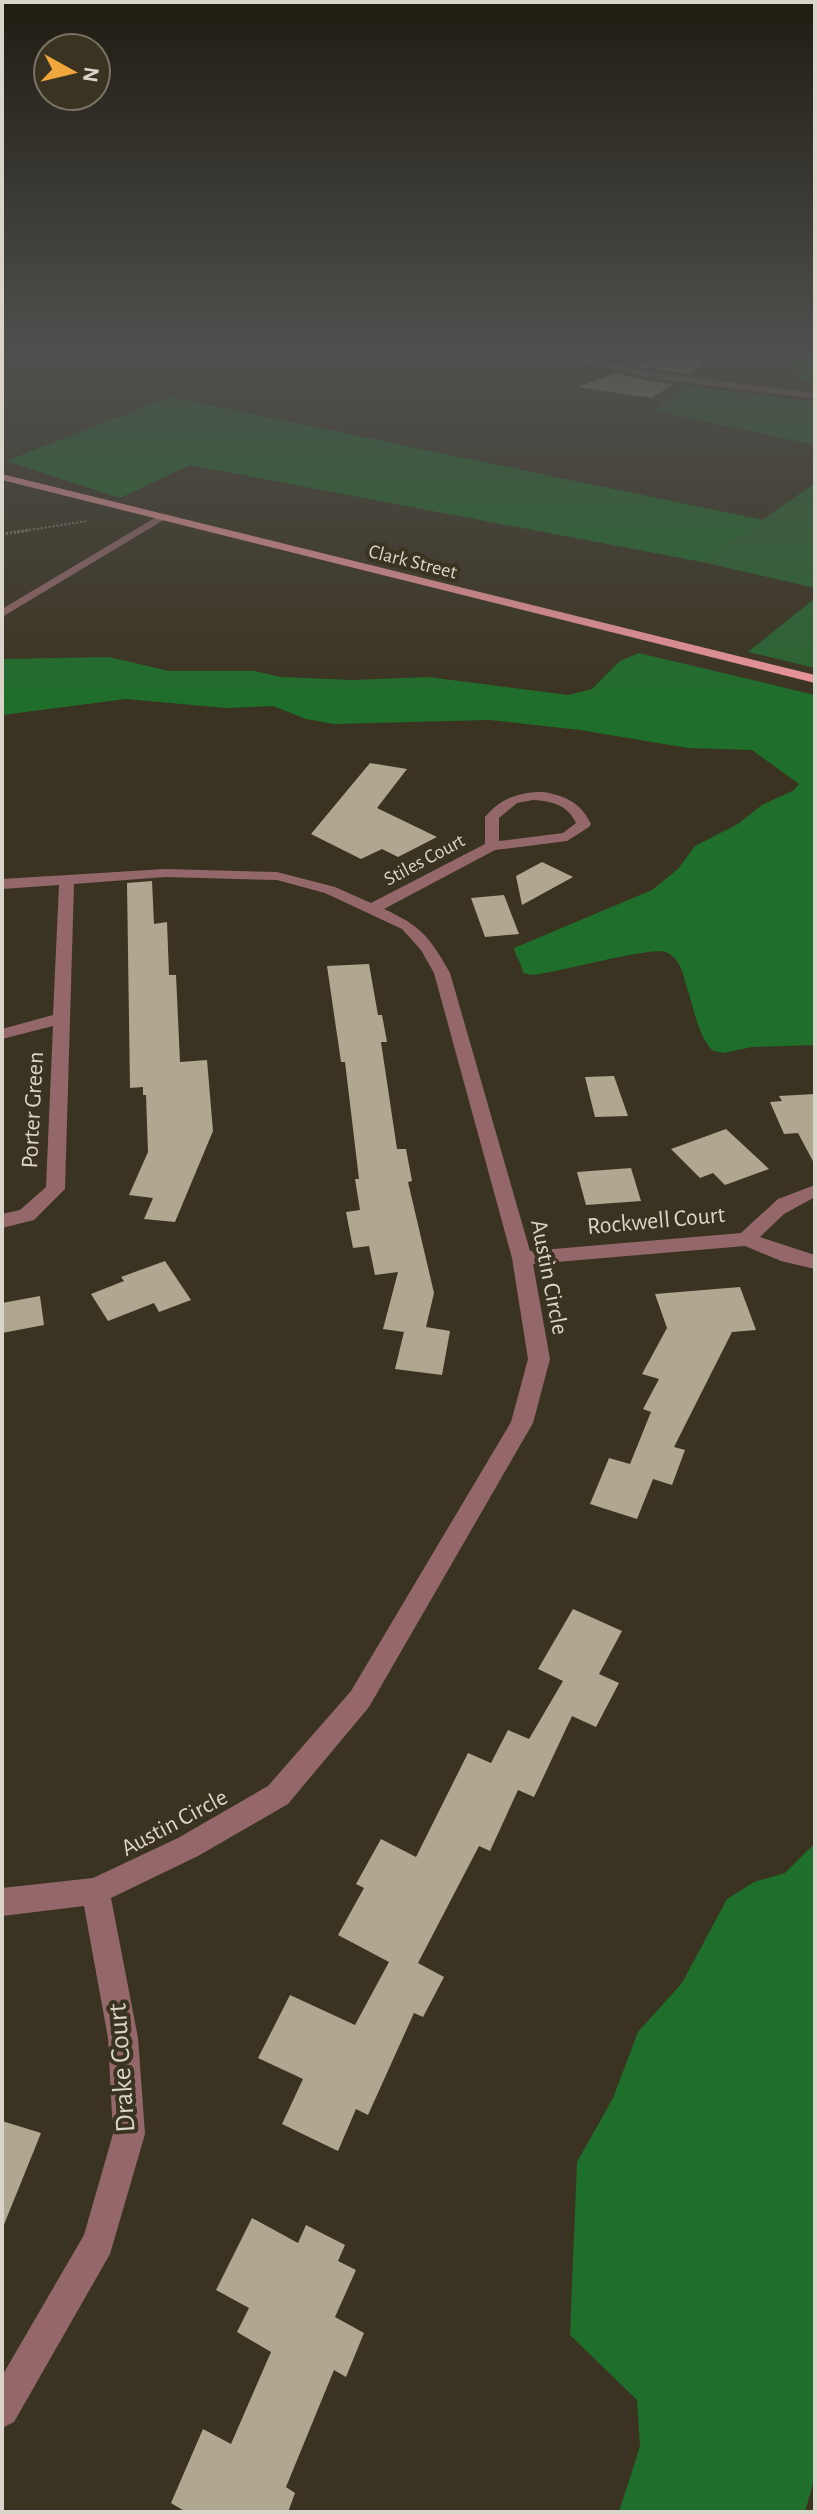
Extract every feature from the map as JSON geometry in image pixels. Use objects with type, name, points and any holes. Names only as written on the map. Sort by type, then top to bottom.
[{"type":"main road","name":"Clark Street","points":[[2,477],[815,679]]},
{"type":"street","points":[[2,614],[162,518]]},
{"type":"street","name":"Stiles Court","points":[[374,908],[492,846],[567,837],[584,824],[581,813],[566,799],[536,797],[510,800],[492,817],[492,846]]},
{"type":"street","name":"Austin Circle","points":[[2,884],[165,873],[277,876],[330,890],[408,926],[428,948],[442,973],[522,1258],[539,1359],[522,1423],[360,1699],[278,1795],[188,1847],[95,1891],[2,1902]]},
{"type":"street","name":"Porter Green","points":[[2,1221],[27,1215],[55,1189],[67,879]]},
{"type":"street","name":"Porter Green","points":[[2,1034],[62,1018]]},
{"type":"street","name":"Rockwell Court","points":[[747,1239],[771,1211],[803,1193],[815,1191]]},
{"type":"street","name":"Rockwell Court","points":[[522,1258],[747,1239],[788,1256],[815,1262]]},
{"type":"street","name":"Drake Court","points":[[2,2410],[98,2242],[129,2134],[123,2038],[95,1891]]},
{"type":"path","points":[[2,534],[100,518]]},
{"type":"green space","points":[[38,471],[177,471],[120,498]]},
{"type":"green space","points":[[223,471],[528,471],[763,520],[702,562]]},
{"type":"green space","points":[[815,483],[815,588],[702,562]]},
{"type":"green space","points":[[815,598],[815,668],[748,652]]},
{"type":"green space","points":[[639,653],[815,695],[815,1045],[752,1047],[724,1053],[713,1051],[700,1030],[681,967],[666,952],[642,953],[532,975],[523,973],[514,948],[652,890],[678,869],[695,846],[738,824],[762,805],[794,790],[799,784],[752,750],[688,748],[580,730],[490,720],[334,724],[306,719],[273,706],[226,708],[126,699],[2,715],[2,659],[109,657],[169,671],[255,671],[280,677],[354,680],[428,677],[569,695],[592,689],[620,661]]},
{"type":"green space","points":[[815,1843],[815,2476],[805,2512],[619,2512],[640,2446],[637,2400],[570,2335],[577,2162],[613,2098],[638,2032],[682,1983],[727,1899],[754,1882],[785,1873]]},
{"type":"building","points":[[370,763],[407,769],[377,808],[437,837],[398,857],[382,849],[361,859],[311,834]]},
{"type":"building","points":[[542,862],[573,877],[522,905],[516,876]]},
{"type":"building","points":[[152,881],[154,924],[167,922],[169,975],[176,975],[180,1062],[207,1060],[213,1131],[175,1222],[144,1219],[153,1198],[129,1195],[148,1152],[146,1095],[143,1095],[143,1087],[130,1088],[127,883]]},
{"type":"building","points":[[504,895],[519,934],[485,937],[471,898]]},
{"type":"building","points":[[369,964],[378,1015],[382,1015],[387,1042],[381,1042],[397,1149],[406,1149],[412,1181],[408,1182],[434,1293],[426,1327],[450,1331],[442,1375],[395,1369],[404,1332],[383,1329],[398,1272],[375,1275],[369,1246],[353,1248],[346,1212],[360,1210],[355,1179],[359,1179],[345,1062],[341,1062],[327,966]]},
{"type":"building","points":[[614,1076],[628,1116],[595,1117],[585,1077]]},
{"type":"building","points":[[815,1094],[815,1165],[798,1133],[784,1134],[770,1102],[782,1101],[779,1096]]},
{"type":"building","points":[[726,1129],[769,1169],[725,1185],[713,1173],[700,1178],[671,1149]]},
{"type":"building","points":[[631,1168],[641,1201],[586,1205],[577,1172]]},
{"type":"building","points":[[165,1261],[191,1300],[159,1312],[154,1303],[108,1321],[91,1294],[124,1281],[121,1277]]},
{"type":"building","points":[[740,1287],[756,1330],[732,1332],[674,1447],[685,1450],[672,1485],[653,1479],[637,1519],[590,1504],[609,1458],[630,1464],[651,1412],[643,1409],[659,1379],[642,1374],[667,1328],[655,1294]]},
{"type":"building","points":[[40,1296],[44,1325],[2,1333],[2,1303]]},
{"type":"building","points":[[573,1609],[622,1631],[599,1674],[619,1683],[596,1727],[572,1716],[534,1797],[518,1790],[490,1851],[479,1846],[418,1963],[444,1977],[423,2017],[414,2013],[368,2115],[356,2109],[338,2151],[282,2124],[303,2079],[258,2058],[290,1995],[355,2025],[389,1962],[338,1935],[364,1888],[356,1884],[381,1839],[416,1857],[468,1753],[491,1763],[508,1730],[529,1739],[563,1681],[538,1669]]},
{"type":"building","points":[[2,2121],[41,2133],[3,2227],[2,2227]]},
{"type":"building","points":[[252,2218],[298,2243],[306,2225],[345,2245],[338,2261],[356,2270],[335,2317],[364,2333],[346,2377],[334,2370],[286,2487],[295,2493],[288,2512],[186,2512],[171,2503],[203,2429],[231,2444],[271,2352],[237,2332],[249,2308],[216,2290]]}]
